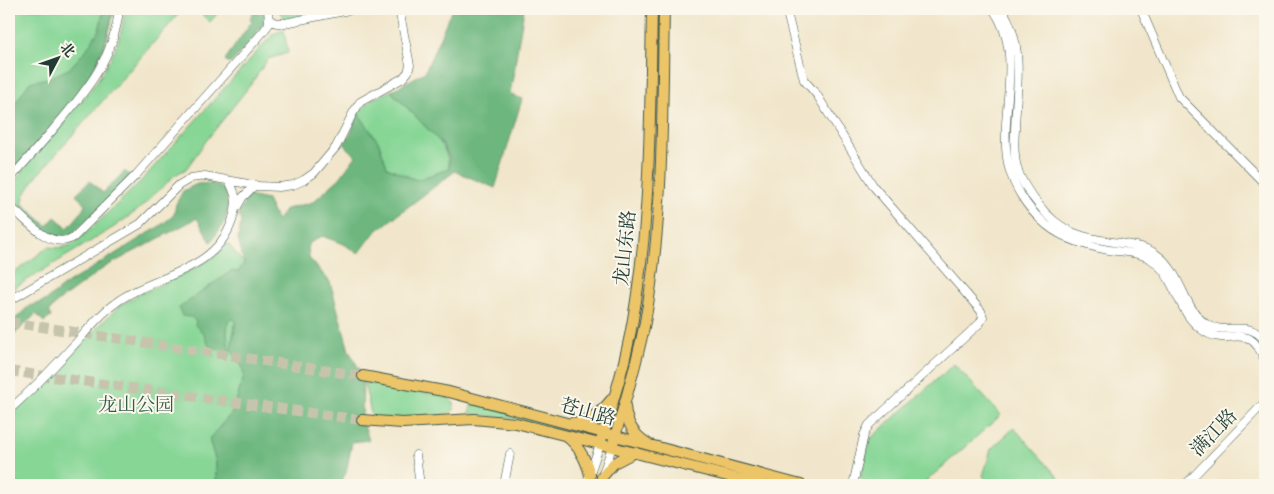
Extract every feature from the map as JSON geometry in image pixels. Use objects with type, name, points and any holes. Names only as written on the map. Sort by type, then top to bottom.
[{"type":"main road","name":"龙山东路","points":[[600,444],[633,320],[645,227],[649,163],[652,9]]},
{"type":"main road","name":"龙山东路","points":[[613,441],[636,362],[645,322],[657,228],[661,163],[664,9]]},
{"type":"main road","name":"苍山路","points":[[363,376],[434,389],[603,433],[613,441],[635,452],[763,485]]},
{"type":"main road","points":[[568,424],[582,422],[594,416],[606,407],[614,395]]},
{"type":"main road","points":[[625,402],[627,418],[631,428],[642,440],[652,446]]},
{"type":"main road","name":"苍山路","points":[[362,420],[402,423],[460,419],[488,420],[525,425],[600,444],[613,441],[652,446],[802,485]]},
{"type":"main road","points":[[563,434],[580,451],[590,475]]},
{"type":"main road","points":[[600,481],[614,463],[635,452]]},
{"type":"street","points":[[9,180],[96,77],[113,40],[119,9]]},
{"type":"street","points":[[9,205],[49,239],[61,242],[74,237],[136,175],[263,32],[270,20],[268,9]]},
{"type":"street","points":[[270,20],[276,23],[285,23],[354,9]]},
{"type":"street","points":[[9,301],[140,224],[185,181],[205,176],[255,185],[286,186],[296,184],[308,178],[336,147],[352,113],[360,102],[403,78],[408,72],[410,60],[399,9]]},
{"type":"street","points":[[786,9],[804,80],[817,95],[874,187],[981,311],[983,317],[980,323],[868,425],[862,441],[852,485]]},
{"type":"street","points":[[993,9],[1004,28],[1009,48],[1010,76],[1006,141],[1014,170],[1032,198],[1056,223],[1068,231],[1152,261],[1167,277],[1188,316],[1197,326],[1205,333],[1215,336],[1243,336],[1251,339],[1258,346],[1265,361]]},
{"type":"street","points":[[1002,9],[1013,30],[1017,45],[1014,170]]},
{"type":"street","points":[[1141,9],[1179,98],[1265,184]]},
{"type":"street","points":[[229,181],[237,207]]},
{"type":"street","points":[[9,410],[35,386],[113,304],[179,272],[213,252],[225,239],[242,198],[255,185]]},
{"type":"street","points":[[1117,247],[1144,248],[1159,256],[1174,274],[1194,310],[1205,323],[1219,328],[1249,328],[1265,340]]},
{"type":"street","name":"满江路","points":[[1185,485],[1265,402]]},
{"type":"street","name":"满江路","points":[[1192,485],[1265,409]]},
{"type":"street","name":"龙山东路","points":[[600,481],[613,441]]},
{"type":"street","name":"龙山东路","points":[[586,485],[600,444]]},
{"type":"street","points":[[504,485],[510,454]]},
{"type":"street","points":[[416,455],[420,485]]},
{"type":"green space","points":[[9,9],[115,9],[107,39],[96,65],[9,175]]},
{"type":"green space","points":[[104,9],[112,9],[109,28],[104,45],[89,77],[68,106],[9,174],[9,112],[30,82],[48,78],[69,69],[86,50],[99,30]]},
{"type":"green space","points":[[125,9],[183,9],[35,178],[24,196],[21,211],[9,199],[9,190],[28,164],[98,80],[116,47]]},
{"type":"green space","points":[[196,9],[221,9],[210,22]]},
{"type":"green space","points":[[256,9],[266,9],[263,23],[253,38],[230,64],[225,60],[252,21],[250,18]]},
{"type":"green space","points":[[277,9],[338,9],[286,20]]},
{"type":"green space","points":[[454,9],[524,9],[510,94],[522,99],[495,188],[455,171],[375,232],[360,252],[356,252],[344,244],[322,236],[308,244],[309,258],[330,282],[349,351],[363,376],[362,420],[369,440],[352,442],[346,473],[339,485],[216,485],[216,462],[209,439],[232,413],[244,377],[243,368],[231,349],[236,324],[233,318],[228,322],[227,334],[230,356],[226,352],[209,346],[203,333],[195,325],[196,321],[191,317],[182,316],[179,308],[231,271],[238,272],[244,263],[238,239],[241,221],[238,214],[249,196],[267,200],[277,221],[286,209],[313,202],[340,178],[356,156],[344,144],[351,133],[358,113],[379,143],[387,167],[416,180],[449,169],[449,158],[443,145],[391,91],[425,72],[449,16]]},
{"type":"green space","points":[[284,30],[288,53],[268,59],[186,169],[175,175],[138,210],[114,227],[9,291],[9,277],[48,247],[62,248],[74,244],[90,230],[141,181],[273,34]]},
{"type":"green space","points":[[391,91],[436,136],[447,157],[449,169],[416,180],[387,167],[379,143],[358,113],[372,99]]},
{"type":"green space","points":[[125,171],[131,177],[73,233],[65,236],[51,236],[39,228],[21,211],[23,204],[47,226],[55,217],[68,228],[81,213],[85,205],[76,194],[90,181],[103,193]]},
{"type":"green space","points":[[212,183],[225,189],[228,205],[226,217],[211,242],[197,218],[105,267],[56,303],[49,312],[51,317],[44,322],[36,314],[9,339],[9,325],[29,306],[45,301],[65,285],[160,226],[174,215],[176,204],[183,191],[197,184]]},
{"type":"green space","name":"龙山公园","points":[[228,244],[244,263],[231,349],[243,368],[244,377],[232,413],[209,439],[216,462],[216,485],[9,485],[9,415],[117,308],[131,299],[203,264]]},
{"type":"green space","points":[[954,364],[1001,415],[922,485],[867,485],[860,477],[870,439]]},
{"type":"green space","points":[[364,382],[448,397],[454,403],[454,410],[446,415],[372,418]]},
{"type":"green space","points":[[473,403],[566,427],[564,430],[517,419],[473,414],[470,413]]},
{"type":"green space","points":[[1014,428],[1059,478],[1057,485],[991,485],[983,476],[991,449]]},
{"type":"tunnel","points":[[9,322],[363,376]]},
{"type":"tunnel","points":[[9,371],[362,420]]}]
